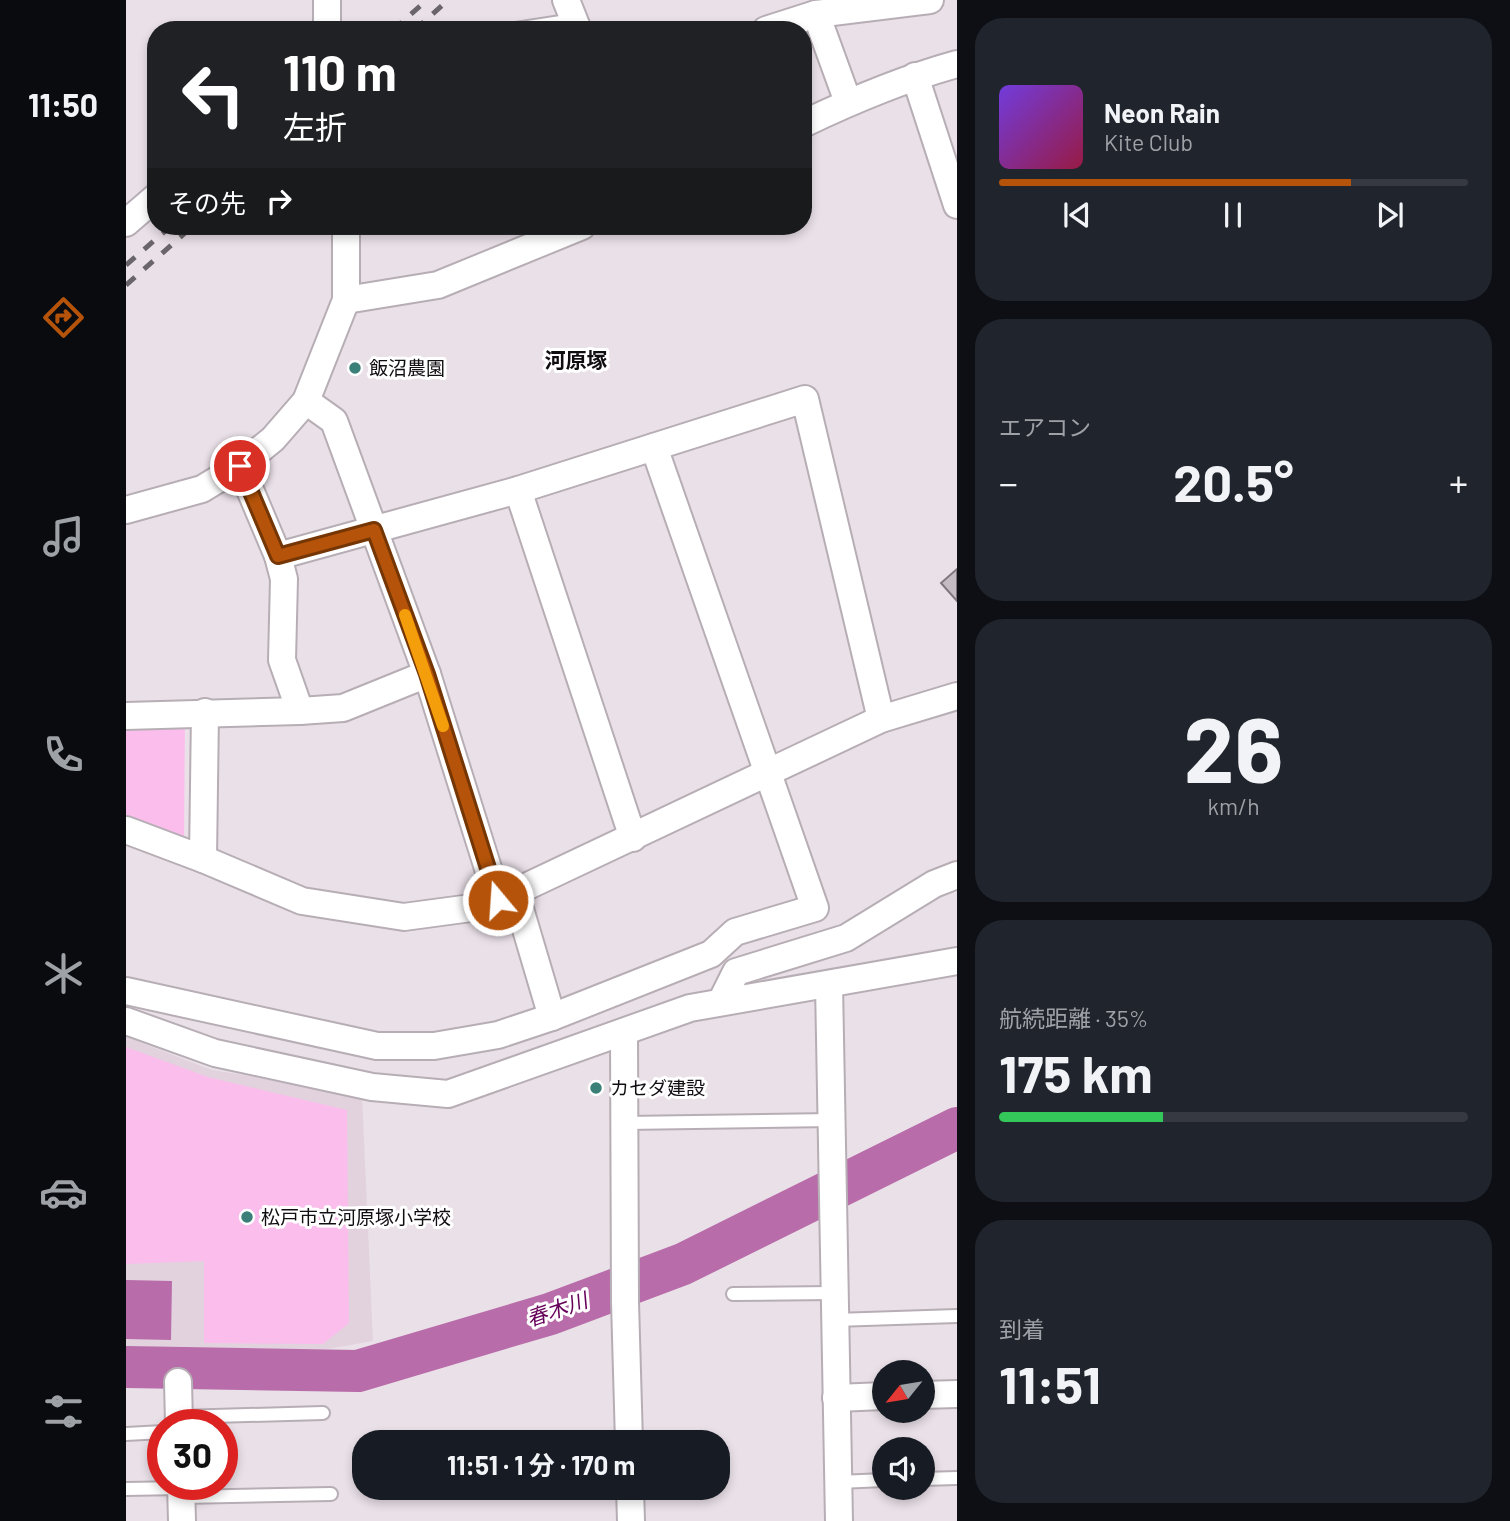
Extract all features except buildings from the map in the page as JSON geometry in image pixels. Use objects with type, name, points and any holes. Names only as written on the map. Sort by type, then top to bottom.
[{"type":"street","points":[[327,0],[327,21]]},
{"type":"street","points":[[794,21],[816,14],[930,0]]},
{"type":"street","points":[[816,14],[848,102]]},
{"type":"street","points":[[812,120],[848,102],[915,76],[957,64]]},
{"type":"street","points":[[915,76],[952,174],[957,205]]},
{"type":"street","points":[[126,223],[147,205]]},
{"type":"street","points":[[126,510],[202,489],[240,466],[273,439],[306,401],[346,300],[346,235]]},
{"type":"street","points":[[346,300],[438,285],[560,235]]},
{"type":"street","points":[[278,556],[518,490],[805,400],[881,719]]},
{"type":"street","points":[[306,401],[334,421],[552,1017]]},
{"type":"street","points":[[126,991],[377,1046],[434,1046],[498,1035],[552,1017],[711,954],[735,932],[815,908],[654,447]]},
{"type":"street","points":[[240,466],[278,556],[284,579],[282,660],[300,711]]},
{"type":"street","points":[[518,490],[633,838]]},
{"type":"street","points":[[126,716],[343,708],[427,674]]},
{"type":"street","points":[[126,830],[302,901],[404,917],[471,908],[507,896],[633,838],[881,719],[957,696]]},
{"type":"street","points":[[203,859],[205,712]]},
{"type":"street","points":[[721,1002],[736,972],[846,938],[934,884],[957,876]]},
{"type":"street","points":[[126,1021],[215,1053],[372,1087],[448,1094],[690,1008],[957,961]]},
{"type":"street","points":[[829,985],[839,1521]]},
{"type":"street","points":[[624,1032],[625,1303],[629,1430]]},
{"type":"street","points":[[175,1409],[178,1381]]},
{"type":"street","points":[[935,1395],[957,1394]]},
{"type":"street","points":[[836,1398],[872,1396]]},
{"type":"street","points":[[630,1500],[631,1521]]},
{"type":"lane","points":[[553,21],[573,17]]},
{"type":"lane","points":[[625,1123],[833,1120]]},
{"type":"lane","points":[[733,1294],[833,1293]]},
{"type":"lane","points":[[834,1320],[957,1316]]},
{"type":"lane","points":[[238,1420],[323,1413]]},
{"type":"lane","points":[[126,1434],[147,1430]]},
{"type":"lane","points":[[935,1479],[957,1478]]},
{"type":"lane","points":[[839,1482],[872,1481]]},
{"type":"lane","points":[[126,1489],[147,1492]]},
{"type":"lane","points":[[238,1496],[331,1494]]},
{"type":"shaded area","points":[[185,717],[184,841],[126,817],[126,721]]},
{"type":"shaded area","name":"松戸市立河原塚小学校","points":[[126,1037],[212,1070],[362,1094],[373,1341],[328,1349],[126,1351]]},
{"type":"shaded area","name":"松戸市立河原塚小学校","points":[[126,1047],[208,1077],[347,1110],[349,1323],[323,1344],[204,1343],[204,1261],[126,1264]]},
{"type":"shaded area","points":[[126,1280],[172,1281],[171,1340],[126,1339]]},
{"type":"waterway","name":"春木川","points":[[126,1367],[358,1371],[550,1314],[683,1264],[957,1128]]},
{"type":"railway","points":[[403,21],[427,0]]},
{"type":"railway","points":[[425,21],[448,0]]},
{"type":"railway","points":[[126,265],[161,235]]},
{"type":"railway","points":[[126,285],[183,235]]},
{"type":"slow traffic","points":[[405,615],[443,726]]},
{"type":"place","name":"飯沼農園","points":[[355,368]]},
{"type":"place","name":"カセダ建設","points":[[596,1088]]},
{"type":"place","name":"松戸市立河原塚小学校","points":[[247,1217]]},
{"type":"district","name":"河原塚","points":[[576,361]]},
{"type":"route","points":[[240,466],[278,556],[374,530],[427,674],[498,900]]}]
